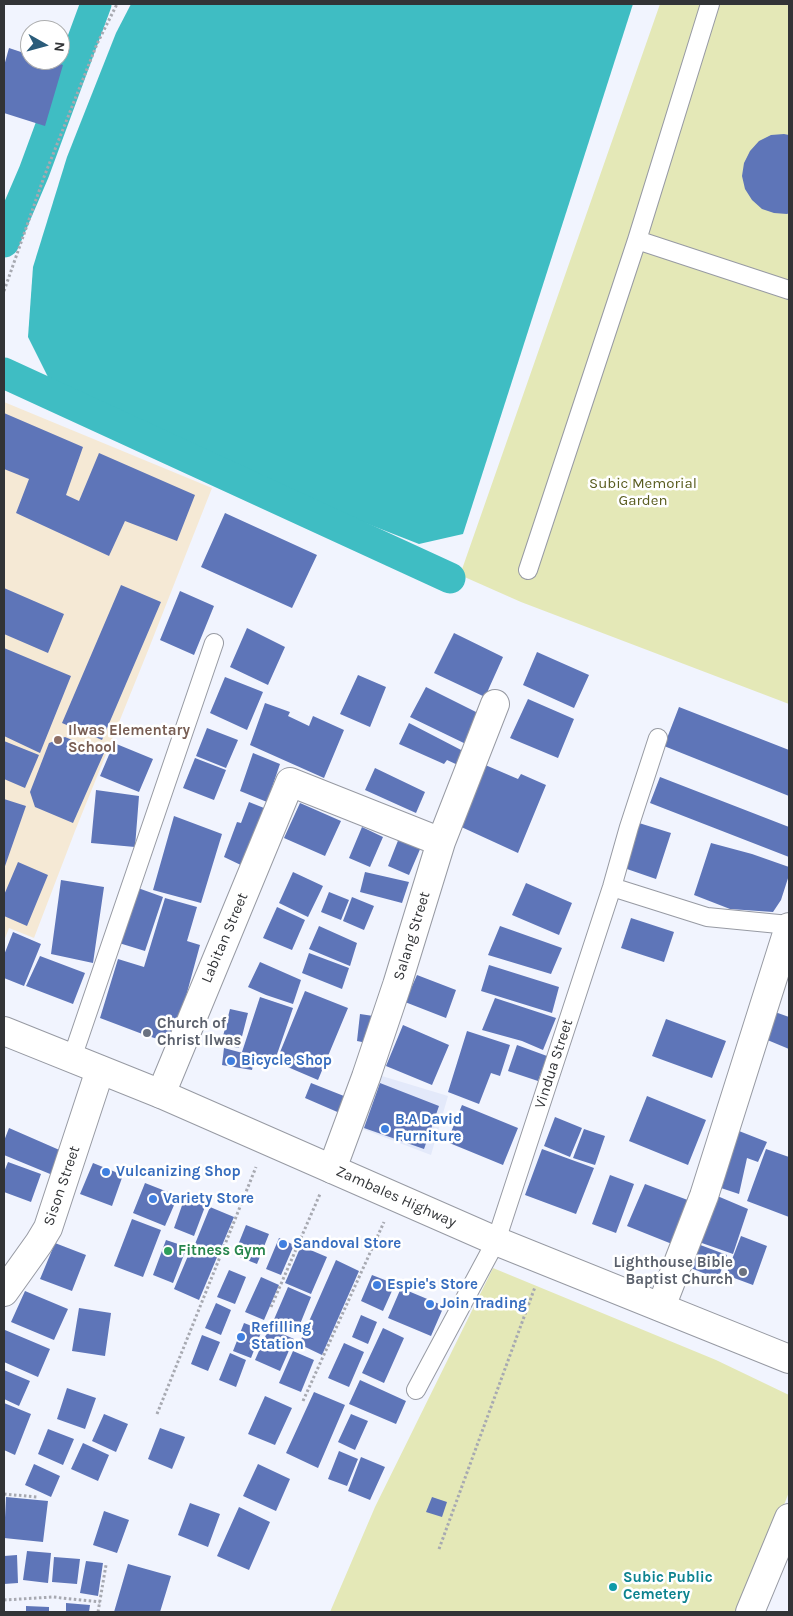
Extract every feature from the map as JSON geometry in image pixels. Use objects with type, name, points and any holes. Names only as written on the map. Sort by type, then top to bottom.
[{"type":"street","name":"Salang Street","points":[[332,1168],[366,1078],[397,986],[441,842],[495,704]]},
{"type":"street","name":"Labitan Street","points":[[161,1094],[290,782],[441,842]]},
{"type":"street","points":[[661,1307],[704,1196],[789,926]]},
{"type":"street","name":"Zambales Highway","points":[[4,1031],[161,1094],[496,1241],[789,1359]]},
{"type":"street","name":"Sison Street","points":[[4,1292],[48,1228],[100,1070]]},
{"type":"street","points":[[750,1612],[789,1518]]},
{"type":"lane","points":[[528,570],[637,240],[710,4]]},
{"type":"lane","points":[[637,240],[789,290]]},
{"type":"lane","points":[[72,1058],[214,643]]},
{"type":"lane","name":"Vindua Street","points":[[416,1390],[496,1241],[612,887],[658,738]]},
{"type":"lane","points":[[612,887],[707,917],[789,926]]},
{"type":"path","points":[[4,292],[44,177],[97,44],[117,4]]},
{"type":"path","points":[[157,1414],[266,1141]]},
{"type":"path","points":[[271,1307],[332,1168]]},
{"type":"path","points":[[303,1401],[395,1197]]},
{"type":"path","points":[[439,1549],[545,1260]]},
{"type":"path","points":[[4,1494],[37,1497]]},
{"type":"path","points":[[98,1612],[106,1565]]},
{"type":"path","points":[[4,1600],[53,1597],[100,1602]]},
{"type":"shaded area","name":"Ilwas Elementary School","points":[[4,402],[212,488],[34,938],[9,928],[4,941]]},
{"type":"shaded area","points":[[372,1073],[448,1096],[431,1155],[352,1125]]},
{"type":"green space","name":"Subic Memorial Garden","points":[[660,4],[789,4],[789,704],[521,602],[460,575]]},
{"type":"green space","points":[[493,1268],[716,1360],[789,1395],[789,1492],[743,1612],[330,1612],[375,1507]]},
{"type":"water","points":[[131,4],[633,4],[463,534],[419,544],[276,488],[50,381],[28,337],[33,267],[67,157],[116,33]]},
{"type":"building","points":[[9,48],[20,52],[20,70],[62,70],[45,126],[4,113],[4,66]]},
{"type":"building","points":[[771,135],[789,135],[789,213],[787,214],[774,213],[762,209],[752,200],[745,189],[742,176],[744,163],[750,151],[759,141]]},
{"type":"building","points":[[4,413],[83,447],[66,495],[79,501],[99,453],[195,495],[177,541],[125,521],[109,556],[16,513],[29,479],[4,469]]},
{"type":"building","points":[[225,513],[317,555],[292,608],[201,567]]},
{"type":"building","points":[[121,585],[161,602],[102,740],[62,723]]},
{"type":"building","points":[[4,588],[64,614],[48,653],[4,634]]},
{"type":"building","points":[[180,591],[214,606],[194,655],[160,640]]},
{"type":"building","points":[[247,628],[285,647],[268,685],[230,667]]},
{"type":"building","points":[[454,633],[503,657],[485,697],[434,673]]},
{"type":"building","points":[[4,648],[71,676],[40,753],[4,736]]},
{"type":"building","points":[[537,652],[589,675],[574,708],[523,685]]},
{"type":"building","points":[[358,675],[386,687],[370,727],[340,714]]},
{"type":"building","points":[[225,677],[263,692],[247,730],[210,713]]},
{"type":"building","points":[[426,687],[484,716],[470,746],[410,717]]},
{"type":"building","points":[[528,699],[574,719],[558,758],[510,738]]},
{"type":"building","points":[[265,703],[290,712],[288,716],[309,726],[313,716],[344,730],[324,778],[250,745]]},
{"type":"building","points":[[679,707],[789,750],[789,796],[664,746]]},
{"type":"building","points":[[409,723],[465,752],[460,766],[447,760],[444,764],[399,744]]},
{"type":"building","points":[[207,728],[238,740],[226,768],[196,756]]},
{"type":"building","points":[[65,737],[104,753],[73,823],[35,807],[30,792],[49,743]]},
{"type":"building","points":[[4,741],[39,755],[25,788],[4,779]]},
{"type":"building","points":[[114,743],[153,759],[139,792],[100,776]]},
{"type":"building","points":[[253,753],[280,764],[267,802],[240,791]]},
{"type":"building","points":[[195,758],[226,770],[214,800],[183,788]]},
{"type":"building","points":[[483,764],[518,779],[521,774],[546,785],[518,853],[457,825]]},
{"type":"building","points":[[375,768],[425,792],[416,813],[365,790]]},
{"type":"building","points":[[660,777],[789,827],[789,857],[650,803]]},
{"type":"building","points":[[96,790],[139,796],[135,847],[91,843]]},
{"type":"building","points":[[4,799],[26,806],[4,869]]},
{"type":"building","points":[[249,802],[269,810],[245,867],[224,857],[237,822],[241,823]]},
{"type":"building","points":[[300,803],[341,821],[325,856],[284,838]]},
{"type":"building","points":[[174,816],[222,834],[201,903],[153,890]]},
{"type":"building","points":[[639,823],[671,833],[656,879],[624,868]]},
{"type":"building","points":[[362,827],[383,837],[370,867],[349,858]]},
{"type":"building","points":[[399,838],[421,847],[409,875],[388,866]]},
{"type":"building","points":[[711,843],[752,854],[789,867],[789,875],[781,900],[773,912],[730,909],[694,895]]},
{"type":"building","points":[[18,862],[48,875],[27,926],[4,916],[4,895]]},
{"type":"building","points":[[293,872],[323,886],[308,917],[279,903]]},
{"type":"building","points":[[365,872],[409,882],[402,903],[360,892]]},
{"type":"building","points":[[61,880],[104,887],[93,963],[51,954]]},
{"type":"building","points":[[526,883],[572,903],[559,935],[512,915]]},
{"type":"building","points":[[138,888],[163,897],[145,951],[119,943]]},
{"type":"building","points":[[329,892],[349,900],[341,920],[321,912]]},
{"type":"building","points":[[352,897],[374,906],[364,930],[343,921]]},
{"type":"building","points":[[165,898],[197,907],[187,941],[200,945],[173,1044],[100,1018],[118,959],[144,967]]},
{"type":"building","points":[[277,907],[305,920],[292,950],[263,938]]},
{"type":"building","points":[[631,918],[674,932],[664,962],[621,948]]},
{"type":"building","points":[[319,926],[357,943],[350,966],[309,949]]},
{"type":"building","points":[[500,926],[562,948],[551,974],[488,955]]},
{"type":"building","points":[[13,932],[41,944],[24,986],[4,978],[4,955]]},
{"type":"building","points":[[309,953],[349,968],[342,989],[302,973]]},
{"type":"building","points":[[40,956],[85,973],[73,1004],[26,986]]},
{"type":"building","points":[[260,962],[301,980],[293,1004],[248,987]]},
{"type":"building","points":[[489,965],[559,987],[552,1013],[481,991]]},
{"type":"building","points":[[417,975],[456,990],[446,1018],[405,1002]]},
{"type":"building","points":[[305,991],[348,1008],[318,1080],[276,1062]]},
{"type":"building","points":[[260,997],[293,1008],[274,1063],[255,1056],[252,1070],[222,1065],[224,1048],[250,1055],[242,1052]]},
{"type":"building","points":[[495,998],[556,1018],[543,1050],[522,1041],[482,1030]]},
{"type":"building","points":[[230,1009],[248,1013],[239,1048],[221,1044]]},
{"type":"building","points":[[775,1012],[789,1017],[789,1049],[765,1039]]},
{"type":"building","points":[[360,1014],[380,1017],[372,1044],[357,1041]]},
{"type":"building","points":[[666,1019],[726,1041],[712,1078],[652,1056]]},
{"type":"building","points":[[403,1025],[449,1045],[432,1085],[386,1066]]},
{"type":"building","points":[[467,1031],[510,1045],[500,1076],[491,1073],[479,1104],[448,1092]]},
{"type":"building","points":[[517,1045],[547,1056],[538,1081],[508,1071]]},
{"type":"building","points":[[311,1083],[349,1098],[342,1114],[305,1098]]},
{"type":"building","points":[[380,1083],[439,1106],[424,1149],[364,1128]]},
{"type":"building","points":[[647,1096],[706,1120],[688,1165],[629,1141]]},
{"type":"building","points":[[462,1105],[518,1128],[503,1165],[447,1142]]},
{"type":"building","points":[[555,1117],[582,1128],[570,1157],[544,1146]]},
{"type":"building","points":[[9,1128],[64,1152],[55,1176],[4,1155],[4,1141]]},
{"type":"building","points":[[584,1129],[605,1136],[595,1165],[573,1158]]},
{"type":"building","points":[[739,1131],[767,1142],[758,1162],[747,1158],[739,1194],[718,1187]]},
{"type":"building","points":[[542,1149],[594,1168],[576,1214],[525,1195]]},
{"type":"building","points":[[766,1149],[789,1157],[789,1217],[747,1201]]},
{"type":"building","points":[[8,1162],[41,1174],[31,1202],[4,1192],[4,1172]]},
{"type":"building","points":[[93,1163],[123,1175],[112,1206],[80,1194]]},
{"type":"building","points":[[610,1175],[634,1184],[616,1233],[592,1224]]},
{"type":"building","points":[[145,1183],[178,1196],[165,1226],[133,1213]]},
{"type":"building","points":[[645,1184],[693,1202],[677,1246],[627,1226]]},
{"type":"building","points":[[715,1195],[748,1209],[733,1254],[699,1242]]},
{"type":"building","points":[[185,1197],[206,1204],[194,1236],[174,1228]]},
{"type":"building","points":[[210,1207],[234,1217],[199,1300],[174,1289],[193,1244],[206,1250],[195,1244]]},
{"type":"building","points":[[132,1219],[161,1230],[143,1277],[114,1266]]},
{"type":"building","points":[[246,1225],[269,1234],[257,1264],[234,1255]]},
{"type":"building","points":[[741,1236],[767,1246],[753,1285],[726,1275]]},
{"type":"building","points":[[279,1238],[294,1245],[281,1275],[266,1269]]},
{"type":"building","points":[[166,1240],[187,1247],[173,1283],[153,1275]]},
{"type":"building","points":[[55,1243],[86,1255],[72,1291],[40,1279]]},
{"type":"building","points":[[695,1243],[727,1255],[718,1279],[686,1266]]},
{"type":"building","points":[[301,1246],[327,1257],[311,1294],[285,1283]]},
{"type":"building","points":[[336,1260],[359,1271],[322,1355],[299,1344]]},
{"type":"building","points":[[229,1270],[246,1277],[235,1304],[217,1297]]},
{"type":"building","points":[[372,1275],[395,1284],[383,1311],[361,1301]]},
{"type":"building","points":[[261,1277],[279,1285],[264,1320],[245,1312]]},
{"type":"building","points":[[288,1287],[311,1297],[296,1334],[272,1324]]},
{"type":"building","points":[[401,1288],[444,1306],[431,1336],[388,1318]]},
{"type":"building","points":[[25,1291],[68,1309],[54,1340],[11,1322]]},
{"type":"building","points":[[216,1303],[231,1310],[221,1335],[205,1328]]},
{"type":"building","points":[[79,1308],[111,1313],[105,1356],[72,1351]]},
{"type":"building","points":[[361,1315],[377,1322],[368,1344],[352,1337]]},
{"type":"building","points":[[244,1323],[262,1330],[251,1358],[233,1351]]},
{"type":"building","points":[[269,1328],[294,1339],[280,1371],[255,1360]]},
{"type":"building","points":[[383,1328],[404,1338],[384,1383],[362,1373]]},
{"type":"building","points":[[5,1330],[50,1349],[38,1377],[4,1362]]},
{"type":"building","points":[[202,1335],[220,1342],[208,1371],[191,1364]]},
{"type":"building","points":[[344,1343],[364,1352],[349,1387],[328,1378]]},
{"type":"building","points":[[293,1351],[314,1360],[301,1392],[279,1383]]},
{"type":"building","points":[[230,1353],[246,1360],[236,1387],[219,1380]]},
{"type":"building","points":[[4,1370],[30,1381],[19,1406],[4,1399]]},
{"type":"building","points":[[360,1380],[406,1401],[396,1424],[349,1404]]},
{"type":"building","points":[[67,1388],[96,1398],[85,1429],[57,1419]]},
{"type":"building","points":[[314,1392],[345,1405],[318,1468],[286,1453]]},
{"type":"building","points":[[265,1396],[292,1408],[275,1445],[248,1434]]},
{"type":"building","points":[[4,1403],[31,1414],[15,1455],[4,1450]]},
{"type":"building","points":[[104,1414],[128,1424],[116,1452],[92,1441]]},
{"type":"building","points":[[351,1414],[368,1421],[355,1450],[338,1442]]},
{"type":"building","points":[[160,1428],[185,1437],[172,1469],[148,1459]]},
{"type":"building","points":[[48,1429],[74,1439],[63,1465],[38,1454]]},
{"type":"building","points":[[83,1443],[109,1455],[98,1481],[71,1469]]},
{"type":"building","points":[[339,1451],[358,1459],[347,1486],[328,1479]]},
{"type":"building","points":[[361,1457],[385,1467],[370,1500],[348,1491]]},
{"type":"building","points":[[34,1464],[60,1476],[51,1497],[25,1485]]},
{"type":"building","points":[[258,1464],[290,1479],[276,1511],[243,1496]]},
{"type":"building","points":[[6,1497],[48,1501],[43,1542],[4,1538]]},
{"type":"building","points":[[432,1497],[447,1502],[442,1517],[426,1512]]},
{"type":"building","points":[[190,1503],[220,1514],[208,1547],[178,1535]]},
{"type":"building","points":[[239,1507],[270,1522],[249,1570],[217,1556]]},
{"type":"building","points":[[104,1511],[129,1520],[117,1553],[93,1545]]},
{"type":"building","points":[[27,1551],[51,1553],[48,1583],[23,1580]]},
{"type":"building","points":[[17,1555],[18,1583],[4,1584],[4,1556]]},
{"type":"building","points":[[54,1557],[80,1559],[77,1584],[52,1582]]},
{"type":"building","points":[[86,1561],[103,1563],[98,1596],[80,1593]]},
{"type":"building","points":[[128,1564],[171,1576],[160,1612],[114,1612]]},
{"type":"building","points":[[66,1603],[90,1605],[89,1612],[66,1612]]},
{"type":"building","points":[[26,1606],[49,1607],[49,1612],[26,1612]]},
{"type":"waterway","points":[[4,242],[34,172],[96,4]]},
{"type":"waterway","points":[[4,373],[450,578]]},
{"type":"place","name":"Ilwas Elementary School","points":[[58,740]]},
{"type":"place","name":"Church of Christ Ilwas","points":[[147,1033]]},
{"type":"place","name":"Bicycle Shop","points":[[231,1061]]},
{"type":"place","name":"B.A David Furniture","points":[[385,1129]]},
{"type":"place","name":"Vulcanizing Shop","points":[[106,1172]]},
{"type":"place","name":"Variety Store","points":[[153,1199]]},
{"type":"place","name":"Sandoval Store","points":[[283,1244]]},
{"type":"place","name":"Fitness Gym","points":[[168,1251]]},
{"type":"place","name":"Lighthouse Bible Baptist Church","points":[[743,1272]]},
{"type":"place","name":"Espie's Store","points":[[377,1285]]},
{"type":"place","name":"Join Trading","points":[[430,1304]]},
{"type":"place","name":"Refilling Station","points":[[241,1337]]},
{"type":"place","name":"Subic Public Cemetery","points":[[613,1587]]}]
